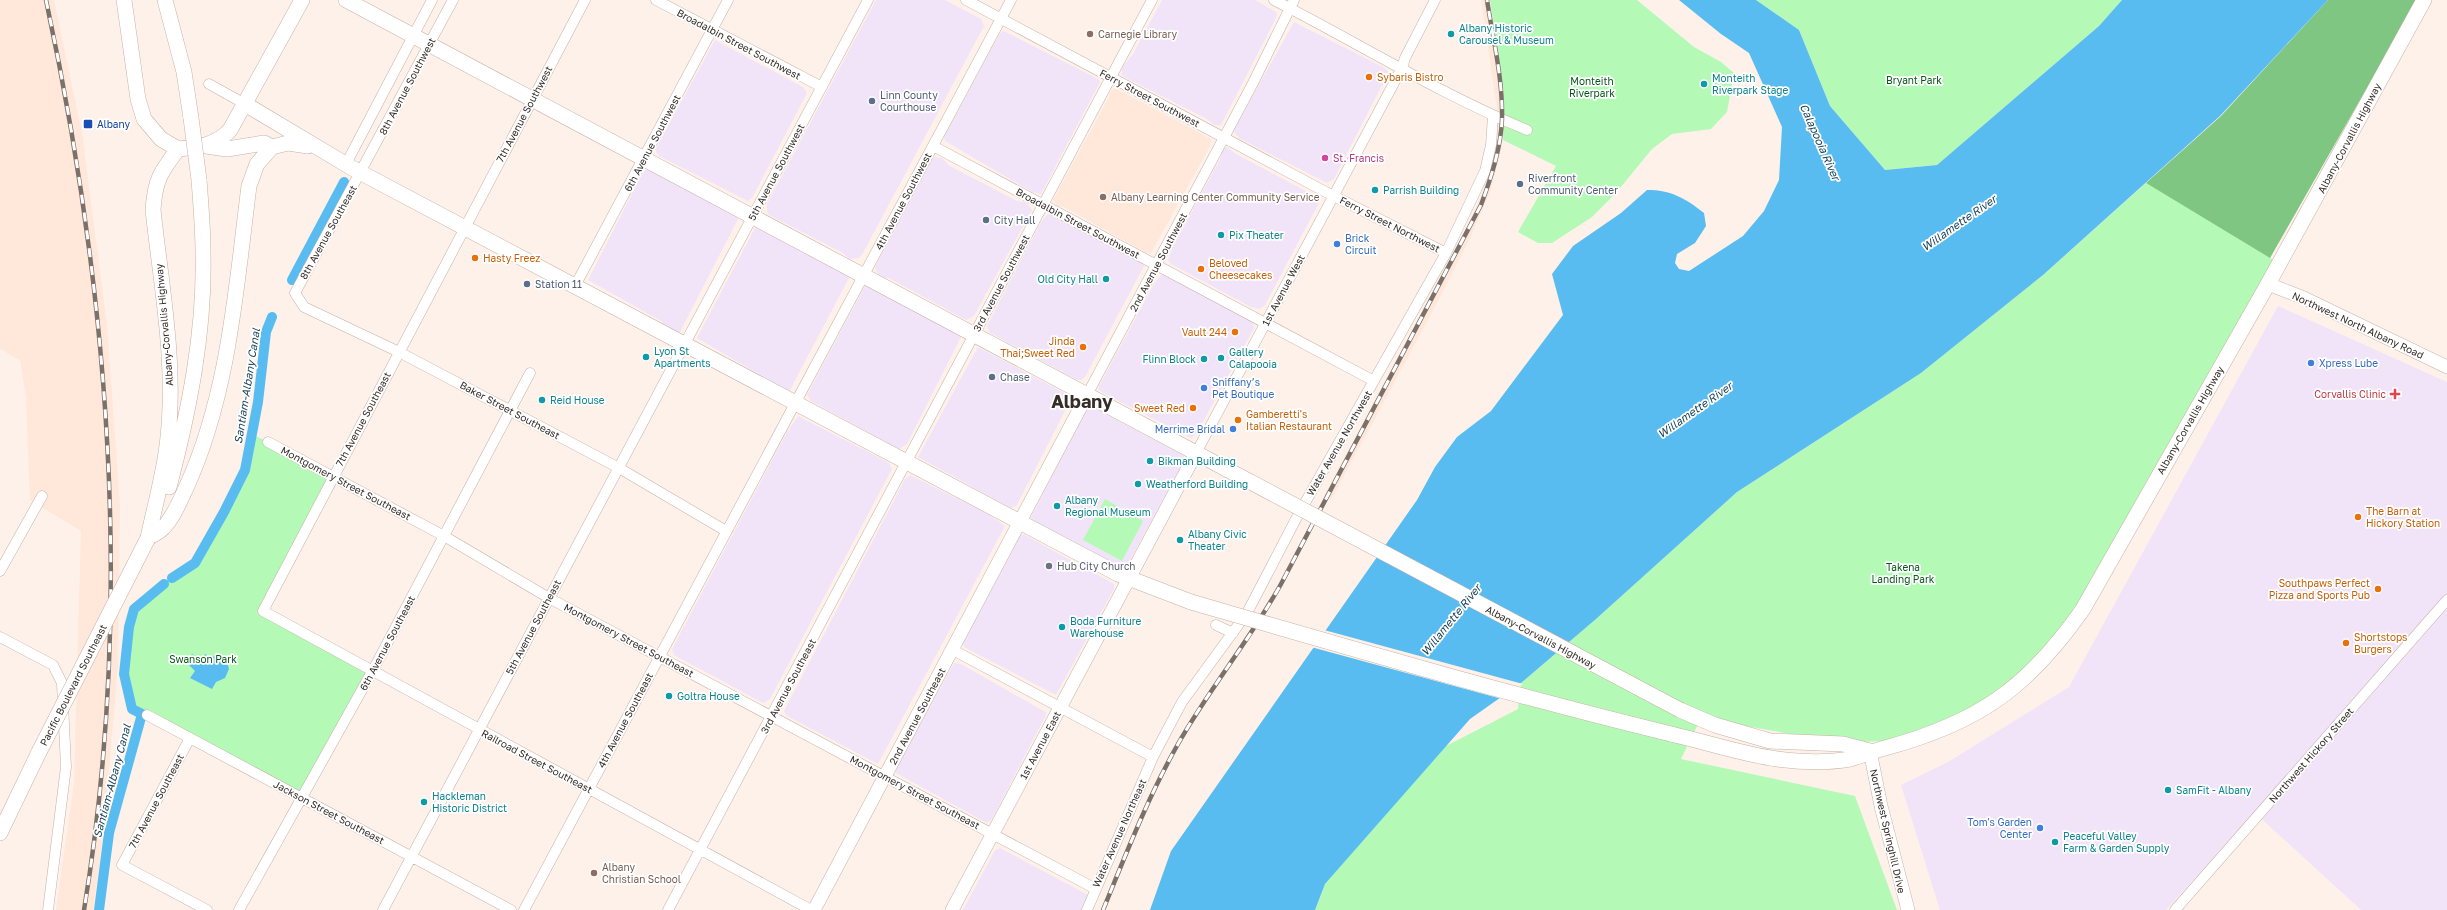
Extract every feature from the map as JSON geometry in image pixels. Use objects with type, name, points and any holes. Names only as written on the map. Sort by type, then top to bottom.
[{"type":"highway","points":[[124,0],[138,99],[144,119],[161,139],[178,149],[206,146],[226,149],[264,143],[272,147],[293,143],[315,147]]},
{"type":"highway","points":[[148,538],[168,490],[182,439],[193,385],[200,325],[204,254],[200,180],[184,72],[164,0]]},
{"type":"highway","points":[[206,146],[226,135],[245,104],[302,0]]},
{"type":"highway","name":"Albany-Corvallis Highway","points":[[346,0],[430,43],[974,333],[1087,395],[1680,710],[1715,725],[1770,741],[1843,744],[1870,751]]},
{"type":"highway","name":"Albany-Corvallis Highway","points":[[245,104],[315,147],[464,228],[1128,579],[1191,602],[1413,666],[1602,717],[1777,759],[1825,760],[1850,758],[1870,751],[1919,739],[1970,718],[2011,690],[2046,657],[2082,609],[2268,284],[2424,0]]},
{"type":"highway","points":[[148,538],[164,528],[178,505],[194,470],[206,435],[227,350],[250,182],[257,164],[272,147]]},
{"type":"highway","name":"Albany-Corvallis Highway","points":[[148,538],[168,437],[171,395],[168,343],[152,210],[154,188],[160,174],[178,149]]},
{"type":"highway","name":"Pacific Boulevard Southeast","points":[[0,833],[31,766],[148,538]]},
{"type":"highway","points":[[0,808],[31,766]]},
{"type":"main road","name":"Northwest North Albany Road","points":[[2268,284],[2304,298],[2447,367]]},
{"type":"main road","name":"2nd Avenue Southwest","points":[[1021,523],[1087,395]]},
{"type":"main road","name":"1st Avenue West","points":[[1128,579],[1196,453]]},
{"type":"main road","name":"2nd Avenue Southeast","points":[[814,910],[1021,523]]},
{"type":"main road","name":"1st Avenue East","points":[[952,910],[1128,579]]},
{"type":"main road","name":"Northwest Springhill Drive","points":[[1870,751],[1908,910]]},
{"type":"street","name":"8th Avenue Southwest","points":[[346,164],[432,0]]},
{"type":"street","name":"8th Avenue Southwest","points":[[362,172],[453,0]]},
{"type":"street","name":"7th Avenue Southwest","points":[[464,228],[585,0]]},
{"type":"street","name":"Broadalbin Street Southwest","points":[[656,0],[822,87]]},
{"type":"street","name":"6th Avenue Southwest","points":[[575,286],[728,0]]},
{"type":"street","name":"5th Avenue Southwest","points":[[686,345],[752,216],[868,0]]},
{"type":"street","name":"Ferry Street Southwest","points":[[966,0],[1334,196]]},
{"type":"street","name":"4th Avenue Southwest","points":[[795,403],[1011,0]]},
{"type":"street","name":"3rd Avenue Southwest","points":[[906,461],[1152,0]]},
{"type":"street","points":[[1274,0],[1292,5],[1402,68],[1493,116],[1527,130]]},
{"type":"street","name":"1st Avenue West","points":[[1196,453],[1402,68],[1404,58],[1435,0]]},
{"type":"street","name":"2nd Avenue Southwest","points":[[1087,395],[1224,137],[1292,5]]},
{"type":"street","points":[[209,84],[245,104]]},
{"type":"street","name":"Water Avenue Northwest","points":[[1153,757],[1182,702],[1233,632],[1254,600],[1297,517],[1446,253],[1485,171],[1491,145],[1493,116]]},
{"type":"street","name":"Broadalbin Street Southwest","points":[[933,146],[1266,322],[1374,382]]},
{"type":"street","name":"8th Avenue Southeast","points":[[294,293],[362,172]]},
{"type":"street","name":"Ferry Street Northwest","points":[[1334,196],[1446,253]]},
{"type":"street","name":"7th Avenue Southeast","points":[[263,611],[464,228]]},
{"type":"street","name":"Baker Street Southeast","points":[[294,293],[304,307],[399,352],[620,468],[726,531]]},
{"type":"street","name":"5th Avenue Southeast","points":[[383,910],[478,730],[686,345]]},
{"type":"street","name":"6th Avenue Southeast","points":[[239,910],[303,798],[373,670],[530,373]]},
{"type":"street","name":"4th Avenue Southeast","points":[[524,910],[795,403]]},
{"type":"street","name":"Montgomery Street Southeast","points":[[268,442],[444,536],[549,598],[1094,888]]},
{"type":"street","name":"3rd Avenue Southeast","points":[[668,910],[906,461]]},
{"type":"street","points":[[0,571],[42,496]]},
{"type":"street","name":"Northwest Hickory Street","points":[[2175,910],[2447,600]]},
{"type":"street","name":"Railroad Street Southeast","points":[[263,611],[373,670],[478,730],[701,849],[811,910]]},
{"type":"street","points":[[1216,625],[1233,632]]},
{"type":"street","points":[[0,637],[53,665],[62,683],[66,767],[48,910]]},
{"type":"street","points":[[953,650],[1153,757]]},
{"type":"street","name":"Jackson Street Southeast","points":[[147,715],[511,910]]},
{"type":"street","name":"7th Avenue Southeast","points":[[190,738],[122,865],[207,910]]},
{"type":"street","name":"Water Avenue Northeast","points":[[1086,910],[1094,888],[1153,757]]},
{"type":"shaded area","points":[[0,0],[54,0],[82,133],[107,325],[120,505],[118,665],[103,839],[93,910],[56,910],[74,783],[81,531],[30,500],[26,397],[20,360],[0,349]]},
{"type":"shaded area","points":[[876,0],[945,0],[981,19],[984,26],[863,253],[859,258],[849,259],[843,253],[769,215],[767,211],[767,204]]},
{"type":"shaded area","points":[[1162,0],[1255,0],[1276,12],[1277,16],[1221,125],[1214,125],[1207,119],[1122,76],[1122,68],[1133,54]]},
{"type":"shaded area","points":[[1481,0],[1490,0],[1504,94],[1503,140],[1491,190],[1469,240],[1437,303],[1331,500],[1324,496],[1461,240],[1487,183],[1495,150],[1498,116]]},
{"type":"shaded area","points":[[1294,22],[1383,67],[1389,72],[1388,81],[1381,87],[1334,179],[1327,183],[1239,138],[1233,131]]},
{"type":"shaded area","points":[[1004,31],[1098,79],[1100,82],[1041,194],[1032,192],[945,141],[944,137],[1000,33]]},
{"type":"shaded area","points":[[715,40],[803,87],[807,93],[752,198],[748,201],[659,156],[656,152],[656,148]]},
{"type":"shaded area","points":[[1115,88],[1211,139],[1210,146],[1151,253],[1145,252],[1064,207],[1057,206],[1053,200],[1109,97],[1109,94]]},
{"type":"shaded area","points":[[1227,147],[1236,154],[1319,198],[1320,201],[1265,305],[1260,309],[1251,307],[1171,264],[1168,260],[1172,249],[1221,157],[1221,152]]},
{"type":"shaded area","points":[[933,157],[942,158],[948,165],[1017,201],[1026,202],[1032,210],[974,316],[966,320],[889,278],[879,277],[875,267]]},
{"type":"shaded area","points":[[647,169],[736,216],[738,219],[680,332],[678,333],[668,329],[661,321],[588,280],[643,172]]},
{"type":"shaded area","points":[[1048,214],[1142,263],[1144,266],[1085,377],[1081,380],[1077,380],[990,333],[987,326],[1041,222]]},
{"type":"shaded area","points":[[756,226],[850,276],[789,392],[697,338]]},
{"type":"shaded area","points":[[1161,275],[1165,275],[1251,321],[1254,328],[1197,433],[1191,438],[1099,390],[1099,386],[1154,284]]},
{"type":"shaded area","points":[[866,284],[961,337],[907,444],[899,449],[811,401],[807,395]]},
{"type":"shaded area","points":[[2278,306],[2447,382],[2447,910],[2361,910],[2254,812],[2166,910],[1940,910],[1901,785],[1948,762],[2069,687]]},
{"type":"shaded area","points":[[978,347],[1072,397],[1017,505],[1011,508],[918,457]]},
{"type":"shaded area","points":[[1090,406],[1184,456],[1183,462],[1127,566],[1122,568],[1032,520],[1031,517],[1087,408]]},
{"type":"shaded area","points":[[798,416],[882,459],[889,463],[892,469],[770,699],[763,703],[674,655],[672,649],[787,432]]},
{"type":"shaded area","points":[[910,475],[986,513],[1005,526],[878,764],[787,716],[784,711],[905,479]]},
{"type":"shaded area","points":[[1023,534],[1114,584],[1114,589],[1056,695],[964,647],[963,643],[1020,536]]},
{"type":"shaded area","points":[[954,663],[961,664],[1047,713],[992,819],[987,823],[896,773],[896,768]]},
{"type":"shaded area","points":[[1000,848],[1088,895],[1082,910],[963,910],[995,850]]},
{"type":"green space","name":"Monteith Riverpark","points":[[1490,0],[1637,0],[1694,47],[1721,62],[1734,73],[1727,112],[1711,129],[1672,134],[1652,149],[1616,193],[1592,217],[1552,243],[1538,243],[1518,232],[1556,166],[1503,140],[1504,94]]},
{"type":"green space","name":"Bryant Park","points":[[1756,0],[2122,0],[2099,26],[1937,165],[1885,170],[1830,106],[1799,30]]},
{"type":"green space","points":[[2328,0],[2417,0],[2270,258],[2146,183],[2221,116]]},
{"type":"green space","name":"Takena Landing Park","points":[[2146,183],[2280,264],[2083,609],[1987,708],[1919,739],[1842,743],[1701,718],[1681,759],[1855,796],[1897,910],[1315,910],[1325,884],[1444,747],[1518,709],[1521,683],[1596,619],[1737,492],[1921,373],[2043,275]]},
{"type":"green space","name":"Swanson Park","points":[[252,434],[333,476],[263,611],[373,670],[303,798],[132,709],[124,674],[129,627],[134,609],[152,592],[195,563],[224,512],[245,470]]},
{"type":"green space","points":[[1105,499],[1143,521],[1122,561],[1083,540]]},
{"type":"water","points":[[1679,0],[1756,0],[1799,30],[1830,106],[1885,170],[1937,165],[2099,26],[2122,0],[2328,0],[2220,116],[2043,275],[1921,373],[1737,492],[1596,619],[1521,683],[1470,719],[1325,884],[1315,910],[1150,910],[1171,851],[1417,500],[1435,467],[1457,437],[1491,411],[1563,315],[1552,274],[1573,246],[1621,213],[1647,190],[1663,191],[1684,199],[1704,213],[1706,226],[1695,243],[1677,254],[1675,263],[1679,269],[1689,271],[1743,236],[1764,211],[1779,180],[1782,127],[1749,53],[1721,34]]},
{"type":"water","points":[[192,654],[201,660],[205,654],[211,658],[216,655],[226,659],[229,669],[225,678],[216,682],[212,689],[190,678],[195,671],[187,663]]},
{"type":"pier","points":[[1324,630],[1523,684],[1502,699],[1311,647]]},
{"type":"waterway","name":"Santiam-Albany Canal","points":[[292,280],[344,182]]},
{"type":"waterway","name":"Santiam-Albany Canal","points":[[172,578],[195,563],[224,512],[245,470],[258,402],[266,332],[272,317]]},
{"type":"waterway","name":"Santiam-Albany Canal","points":[[99,910],[109,833],[142,714],[132,709],[124,674],[129,627],[134,609],[164,584]]},
{"type":"railway","points":[[46,0],[68,112],[86,225],[99,339],[108,454],[111,568],[108,682],[99,796],[84,910]]},
{"type":"railway","points":[[1103,910],[1138,826],[1167,764],[1190,724],[1256,625],[1281,584],[1481,205],[1498,152],[1502,119],[1501,89],[1487,0]]},
{"type":"place","name":"Carnegie Library","points":[[1090,34]]},
{"type":"place","name":"Albany Historic Carousel & Museum","points":[[1451,34]]},
{"type":"place","name":"Sybaris Bistro","points":[[1369,77]]},
{"type":"place","name":"Monteith Riverpark Stage","points":[[1704,84]]},
{"type":"place","name":"Linn County Courthouse","points":[[872,101]]},
{"type":"place","name":"Albany","points":[[88,124]]},
{"type":"place","name":"St. Francis","points":[[1325,158]]},
{"type":"place","name":"Riverfront Community Center","points":[[1520,184]]},
{"type":"place","name":"Parrish Building","points":[[1375,190]]},
{"type":"place","name":"Albany Learning Center Community Service","points":[[1103,197]]},
{"type":"place","name":"City Hall","points":[[986,220]]},
{"type":"place","name":"Pix Theater","points":[[1221,235]]},
{"type":"place","name":"Brick Circuit","points":[[1337,244]]},
{"type":"place","name":"Hasty Freez","points":[[475,258]]},
{"type":"place","name":"Beloved Cheesecakes","points":[[1201,269]]},
{"type":"place","name":"Old City Hall","points":[[1106,279]]},
{"type":"place","name":"Station 11","points":[[527,284]]},
{"type":"place","name":"Vault 244","points":[[1235,332]]},
{"type":"place","name":"Jinda Thai;Sweet Red","points":[[1083,347]]},
{"type":"place","name":"Lyon St Apartments","points":[[646,357]]},
{"type":"place","name":"Gallery Calapooia","points":[[1221,358]]},
{"type":"place","name":"Flinn Block","points":[[1204,359]]},
{"type":"place","name":"Xpress Lube","points":[[2311,363]]},
{"type":"place","name":"Chase","points":[[992,377]]},
{"type":"place","name":"Sniffany’s Pet Boutique","points":[[1204,388]]},
{"type":"place","name":"Corvallis Clinic","points":[[2395,394]]},
{"type":"place","name":"Reid House","points":[[542,400]]},
{"type":"place","name":"Sweet Red","points":[[1193,408]]},
{"type":"place","name":"Gamberetti's Italian Restaurant","points":[[1238,420]]},
{"type":"place","name":"Merrime Bridal","points":[[1233,429]]},
{"type":"place","name":"Bikman Building","points":[[1150,461]]},
{"type":"place","name":"Weatherford Building","points":[[1138,484]]},
{"type":"place","name":"Albany Regional Museum","points":[[1057,506]]},
{"type":"place","name":"The Barn at Hickory Station","points":[[2358,517]]},
{"type":"place","name":"Albany Civic Theater","points":[[1180,540]]},
{"type":"place","name":"Hub City Church","points":[[1049,566]]},
{"type":"place","name":"Southpaws Perfect Pizza and Sports Pub","points":[[2378,589]]},
{"type":"place","name":"Boda Furniture Warehouse","points":[[1062,627]]},
{"type":"place","name":"Shortstops Burgers","points":[[2346,643]]},
{"type":"place","name":"Goltra House","points":[[669,696]]},
{"type":"place","name":"SamFit - Albany","points":[[2168,790]]},
{"type":"place","name":"Hackleman Historic District","points":[[424,802]]},
{"type":"place","name":"Tom's Garden Center","points":[[2040,828]]},
{"type":"place","name":"Peaceful Valley Farm & Garden Supply","points":[[2055,842]]},
{"type":"place","name":"Albany Christian School","points":[[594,873]]},
{"type":"district","name":"Albany","points":[[1082,402]]},
{"type":"water label","name":"Calapooia River","points":[[1820,142]]},
{"type":"water label","name":"Willamette River","points":[[1959,223]]},
{"type":"water label","name":"Willamette River","points":[[1695,410]]},
{"type":"water label","name":"Willamette River","points":[[1451,620]]}]
